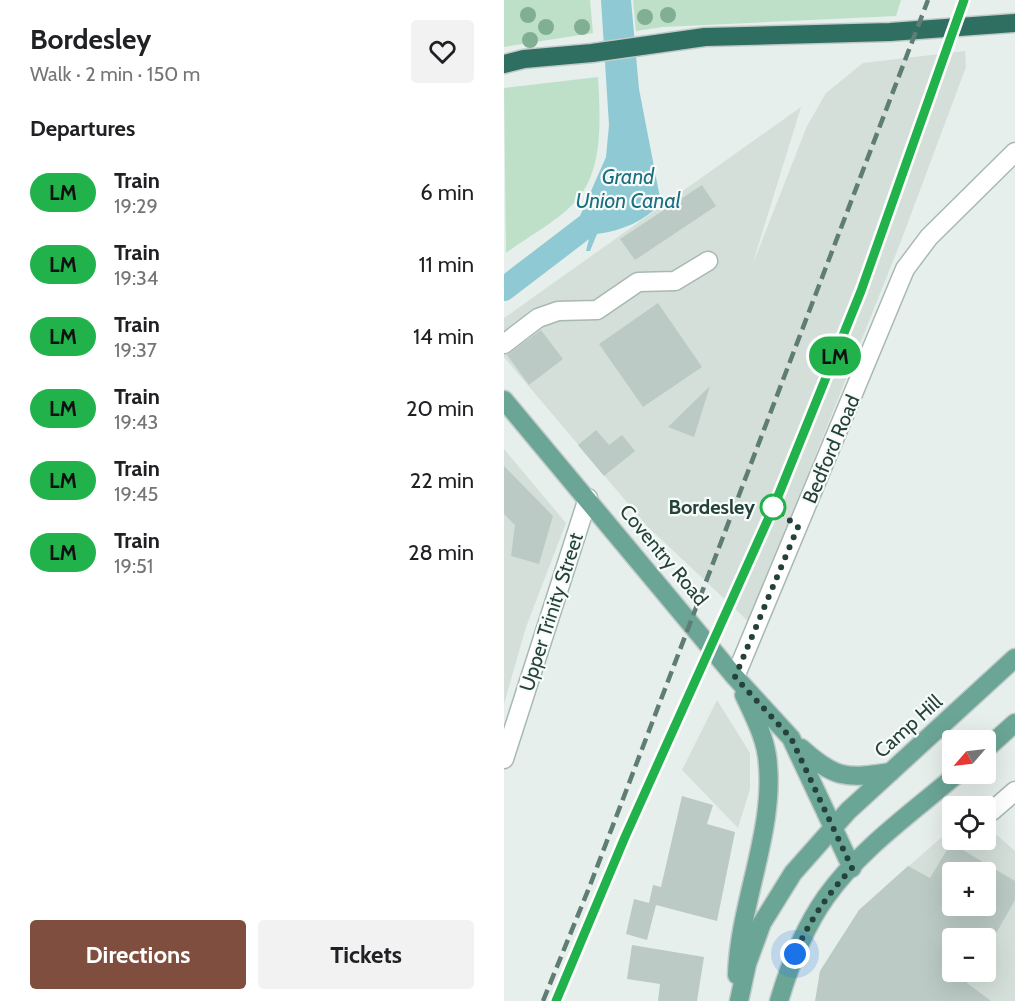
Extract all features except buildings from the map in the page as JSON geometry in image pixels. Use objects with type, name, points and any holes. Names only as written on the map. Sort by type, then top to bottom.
[{"type":"highway","points":[[504,64],[524,59],[592,53],[705,37],[890,32],[1015,23]]},
{"type":"main road","name":"Coventry Road","points":[[507,410],[588,498],[735,677],[791,738],[833,773],[862,777],[891,772]]},
{"type":"main road","name":"Camp Hill","points":[[737,1001],[762,923],[793,873],[832,828],[1015,658]]},
{"type":"main road","points":[[735,677],[755,717],[767,754],[769,784],[766,812],[744,909],[737,959],[737,1001]]},
{"type":"main road","points":[[996,740],[1015,723]]},
{"type":"main road","name":"Coventry Road","points":[[791,738],[852,868]]},
{"type":"main road","points":[[780,1001],[787,974],[803,935],[827,896],[852,868],[946,784]]},
{"type":"street","name":"Bedford Road","points":[[735,677],[905,269],[929,237],[1015,152]]},
{"type":"street","points":[[504,344],[538,318],[558,311],[597,310],[638,282],[675,281],[708,261]]},
{"type":"street","name":"Upper Trinity Street","points":[[504,759],[588,498]]},
{"type":"street","points":[[996,808],[1013,796]]},
{"type":"shaded area","points":[[965,51],[966,67],[901,241],[749,622],[647,526],[504,357],[504,318],[801,107],[752,266],[807,126],[826,93],[863,63]]},
{"type":"shaded area","points":[[504,449],[566,523],[526,627],[504,704]]},
{"type":"shaded area","points":[[717,700],[750,753],[750,789],[738,828],[682,770]]},
{"type":"shaded area","points":[[996,834],[1015,851],[1015,1001],[816,1001],[820,971],[859,910],[942,837],[942,850],[996,850]]},
{"type":"green space","points":[[504,0],[590,0],[593,33],[504,47]]},
{"type":"green space","points":[[633,0],[901,0],[896,16],[663,27],[636,31]]},
{"type":"green space","points":[[598,77],[598,144],[591,176],[573,204],[506,253],[504,88]]},
{"type":"water","name":"Grand Union Canal","points":[[601,0],[631,0],[639,89],[661,203],[648,215],[632,224],[597,234],[590,251],[586,251],[590,235],[569,241],[606,157],[609,125]]},
{"type":"waterway","name":"Grand Union Canal","points":[[504,289],[593,221]]},
{"type":"railway","points":[[543,1001],[589,888],[928,0]]},
{"type":"railway","points":[[556,1001],[773,509],[825,383],[874,256],[964,0]]},
{"type":"train","name":"LM","points":[[556,1001],[625,837],[774,506],[861,291],[964,0]]},
{"type":"place","name":"Bordesley","points":[[773,507]]},
{"type":"route","points":[[773,507],[798,527],[735,677],[791,738],[852,868],[827,896],[803,935],[795,954]]}]
